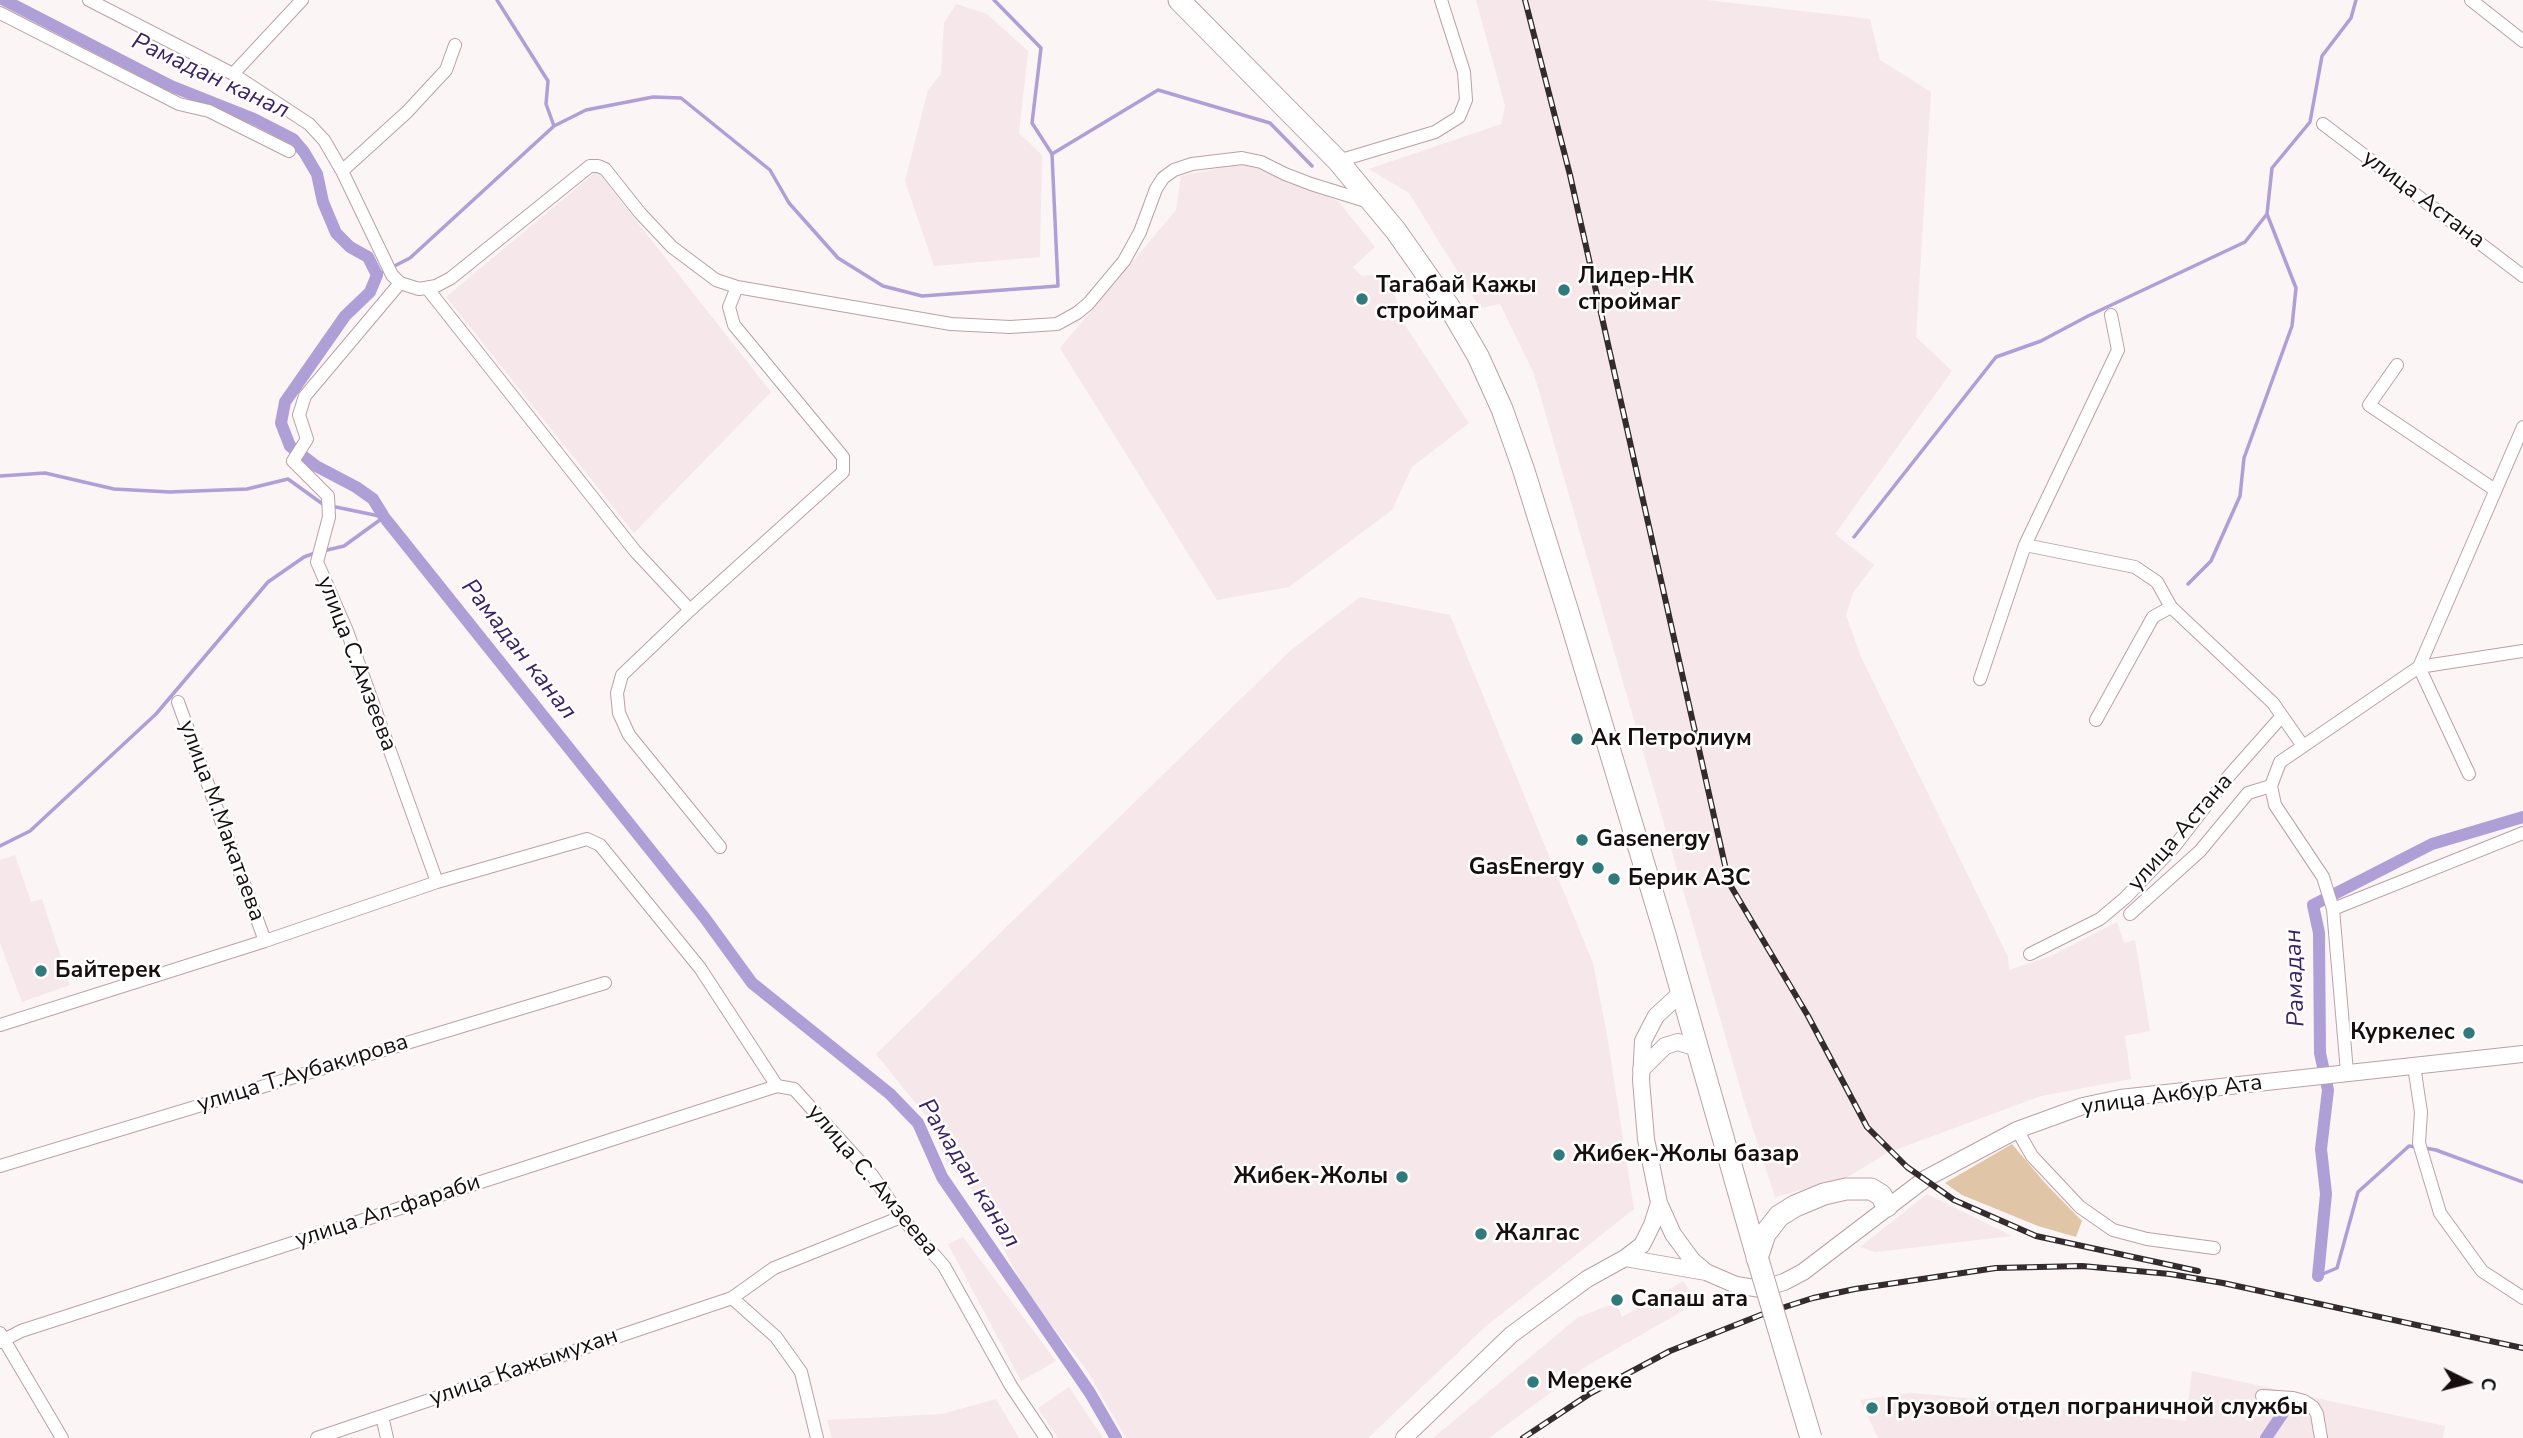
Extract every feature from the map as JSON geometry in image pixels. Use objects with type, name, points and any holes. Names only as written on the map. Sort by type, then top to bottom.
[{"type":"highway","points":[[1179,0],[1338,161],[1396,231],[1450,308],[1478,356],[1502,409],[1564,599],[1682,992],[1811,1438]]},
{"type":"highway","points":[[1758,1259],[1765,1234],[1779,1216],[1794,1206],[1846,1189],[1871,1189],[1881,1195],[1887,1206]]},
{"type":"main road","points":[[1682,992],[1656,1016],[1647,1030],[1641,1052],[1646,1139],[1659,1203],[1673,1234],[1692,1260],[1706,1272]]},
{"type":"main road","points":[[1642,1070],[1665,1046],[1678,1042],[1697,1048]]},
{"type":"main road","name":"улица Акбур Ата","points":[[1706,1272],[1736,1285],[1761,1289],[1784,1282],[1803,1272],[1925,1179],[2017,1130],[2083,1106],[2120,1098],[2523,1054]]},
{"type":"main road","points":[[1404,1438],[1511,1335],[1587,1279],[1625,1258],[1642,1245],[1659,1203]]},
{"type":"main road","points":[[1625,1258],[1706,1272]]},
{"type":"street","points":[[89,0],[233,74],[309,124],[324,140],[342,171],[393,275],[400,283],[419,289],[436,286],[451,278],[590,166],[606,169],[640,213],[672,247],[716,280],[737,287],[951,324],[1010,327],[1057,324],[1088,304],[1124,261],[1140,232],[1156,189],[1163,178],[1174,170],[1192,164],[1242,158],[1261,162],[1311,184],[1371,202]]},
{"type":"street","points":[[233,74],[302,0]]},
{"type":"street","points":[[1338,161],[1435,132],[1459,117],[1466,100],[1464,72],[1441,0]]},
{"type":"street","points":[[2472,0],[2523,41]]},
{"type":"street","points":[[0,13],[179,104],[209,111],[289,151]]},
{"type":"street","points":[[342,171],[415,104],[446,69],[455,45]]},
{"type":"street","name":"улица Астана","points":[[2323,124],[2523,276]]},
{"type":"street","name":"улица С.Амзеева","points":[[400,283],[306,396],[299,415],[307,439],[293,461],[328,496],[329,517],[317,562],[346,631],[437,882]]},
{"type":"street","points":[[720,847],[629,735],[619,713],[617,693],[622,675],[843,472],[843,457],[734,326],[729,307],[737,287]]},
{"type":"street","points":[[427,288],[635,551],[690,610]]},
{"type":"street","points":[[1980,679],[2025,545],[2118,351],[2111,315]]},
{"type":"street","points":[[2397,365],[2369,405],[2495,490]]},
{"type":"street","points":[[2469,774],[2419,667],[2523,427]]},
{"type":"street","points":[[2025,545],[2135,567],[2157,582],[2171,607],[2273,703],[2303,746]]},
{"type":"street","points":[[2096,720],[2153,617],[2171,607]]},
{"type":"street","points":[[2419,667],[2523,651]]},
{"type":"street","name":"улица Астана","points":[[2347,1072],[2333,909],[2323,877],[2275,805],[2271,786],[2280,762],[2419,667]]},
{"type":"street","name":"улица М.Макатаева","points":[[178,702],[265,941]]},
{"type":"street","name":"улица Астана","points":[[2030,954],[2100,919],[2125,898],[2174,847],[2228,776],[2282,716]]},
{"type":"street","name":"улица Астана","points":[[2130,914],[2200,851],[2248,793],[2271,786]]},
{"type":"street","points":[[2333,909],[2523,833]]},
{"type":"street","name":"улица С. Амзеева","points":[[437,882],[587,839],[600,845],[700,968],[777,1086],[794,1089],[872,1175],[901,1217],[944,1266],[1011,1386],[1046,1438]]},
{"type":"street","name":"улица М.Макатаева","points":[[0,1025],[265,941],[437,882]]},
{"type":"street","name":"улица Т.Аубакирова","points":[[0,1166],[605,982]]},
{"type":"street","points":[[2414,1066],[2421,1112],[2419,1143],[2440,1213],[2482,1271],[2523,1298]]},
{"type":"street","name":"улица Ал-фараби","points":[[2,1338],[777,1086]]},
{"type":"street","points":[[2017,1130],[2032,1156],[2080,1208],[2113,1230],[2147,1239],[2214,1248]]},
{"type":"street","name":"улица Кажымухан","points":[[317,1438],[732,1298],[774,1268],[901,1217]]},
{"type":"street","points":[[732,1298],[776,1337],[801,1371],[817,1438]]},
{"type":"street","points":[[2,1338],[57,1435]]},
{"type":"street","points":[[2262,1396],[2294,1398],[2313,1407],[2317,1414],[2320,1438]]},
{"type":"street","points":[[382,1416],[387,1438]]},
{"type":"shaded area","points":[[1476,0],[1707,0],[1870,19],[1880,60],[1931,92],[1916,337],[1952,371],[1835,534],[1874,565],[1853,593],[1846,615],[1861,657],[2008,957],[2009,970],[2051,956],[2117,922],[2124,943],[2135,940],[2150,1031],[2125,1036],[2131,1079],[2041,1096],[1887,1153],[1846,1178],[1775,1197],[1746,1108],[1534,374],[1500,304],[1480,308],[1409,193],[1369,169],[1501,124],[1505,106]]},
{"type":"shaded area","points":[[956,4],[987,14],[1028,51],[1019,133],[1042,155],[1040,257],[934,266],[905,181],[928,90],[941,74],[944,23]]},
{"type":"shaded area","name":"Тагабай Кажы строймаг","points":[[1243,163],[1338,201],[1375,247],[1353,267],[1362,276],[1387,273],[1405,325],[1469,423],[1412,467],[1392,510],[1289,587],[1217,600],[1060,348],[1176,210],[1181,176]]},
{"type":"shaded area","points":[[597,171],[771,392],[634,533],[446,297]]},
{"type":"shaded area","points":[[1360,597],[1450,615],[1593,963],[1634,1209],[1485,1327],[1368,1438],[1126,1438],[1086,1369],[1030,1298],[972,1190],[946,1162],[930,1121],[876,1054],[1291,650]]},
{"type":"shaded area","points":[[15,855],[31,902],[42,899],[70,985],[22,1002],[0,943],[0,860]]},
{"type":"shaded area","points":[[2012,1144],[2082,1221],[2076,1237],[2038,1226],[1962,1195],[1945,1183]]},
{"type":"shaded area","points":[[1927,1194],[2012,1236],[1875,1252],[1860,1247]]},
{"type":"shaded area","points":[[963,1237],[1056,1361],[1021,1381],[948,1244]]},
{"type":"shaded area","points":[[1683,1281],[1698,1302],[1585,1367],[1489,1438],[1433,1438],[1577,1318],[1607,1306],[1617,1305],[1622,1317]]},
{"type":"shaded area","points":[[2192,1371],[2445,1426],[2443,1438],[1878,1438],[1860,1400],[1910,1393],[2186,1421]]},
{"type":"shaded area","points":[[1069,1387],[1103,1438],[1058,1438],[1038,1408]]},
{"type":"shaded area","points":[[996,1399],[1019,1438],[832,1438],[827,1420],[942,1414]]},
{"type":"waterway","name":"Рамадан канал","points":[[4,0],[171,86],[254,119],[293,139],[304,152],[317,174],[323,202],[336,233],[350,247],[368,257],[377,275],[370,292],[345,316],[285,402],[281,423],[290,446],[316,466],[373,499],[384,517],[704,917],[752,983],[890,1094],[918,1123],[942,1177],[1090,1393],[1116,1438]]},
{"type":"waterway","points":[[497,0],[548,81],[546,104],[554,126]]},
{"type":"waterway","points":[[377,275],[410,258],[554,126],[586,110],[653,97],[681,98],[770,170],[789,203],[838,258],[883,286],[922,296],[1058,286],[1052,154],[1032,123],[1041,48],[994,0]]},
{"type":"waterway","points":[[2188,584],[2211,561],[2240,496],[2244,458],[2292,326],[2296,288],[2267,214],[2272,168],[2310,122],[2322,56],[2351,18],[2356,0]]},
{"type":"waterway","points":[[1052,154],[1158,90],[1270,123],[1312,166]]},
{"type":"waterway","points":[[1854,537],[1996,357],[2041,341],[2245,242],[2267,214]]},
{"type":"waterway","points":[[0,476],[45,473],[114,489],[170,492],[247,489],[288,479],[324,505]]},
{"type":"waterway","points":[[331,506],[384,517]]},
{"type":"waterway","points":[[323,551],[344,546],[384,517]]},
{"type":"waterway","points":[[0,846],[30,831],[156,714],[268,582],[304,557],[315,553]]},
{"type":"waterway","name":"Рамадан","points":[[2318,1276],[2326,1194],[2321,1149],[2328,1090],[2320,1053],[2319,933],[2313,905],[2432,844],[2523,817]]},
{"type":"waterway","points":[[2318,1276],[2337,1268],[2358,1192],[2409,1146],[2417,1147]]},
{"type":"waterway","points":[[2425,1148],[2523,1182]]},
{"type":"waterway","name":"Рамадан","points":[[2266,1438],[2287,1407]]},
{"type":"railway","points":[[1525,0],[1570,175],[1729,883],[1808,1016],[1867,1127],[1907,1167],[1954,1200],[2036,1236],[2198,1271]]},
{"type":"railway","points":[[1523,1438],[1591,1393],[1670,1351],[1763,1314],[1813,1298],[1855,1289],[1996,1268],[2082,1266],[2170,1274],[2523,1348]]},
{"type":"place","name":"Лидер-НК строймаг","points":[[1564,290]]},
{"type":"place","name":"Тагабай Кажы строймаг","points":[[1362,299]]},
{"type":"place","name":"Ак Петролиум","points":[[1577,739]]},
{"type":"place","name":"Gasenergy","points":[[1582,840]]},
{"type":"place","name":"GasEnergy","points":[[1598,868]]},
{"type":"place","name":"Берик АЗС","points":[[1614,879]]},
{"type":"place","name":"Байтерек","points":[[41,971]]},
{"type":"place","name":"Куркелес","points":[[2469,1033]]},
{"type":"place","name":"Жибек-Жолы базар","points":[[1559,1155]]},
{"type":"place","name":"Жибек-Жолы","points":[[1402,1177]]},
{"type":"place","name":"Жалгас","points":[[1481,1234]]},
{"type":"place","name":"Сапаш ата","points":[[1617,1300]]},
{"type":"place","name":"Мереке","points":[[1533,1382]]},
{"type":"place","name":"Грузовой отдел пограничной службы","points":[[1872,1408]]}]
